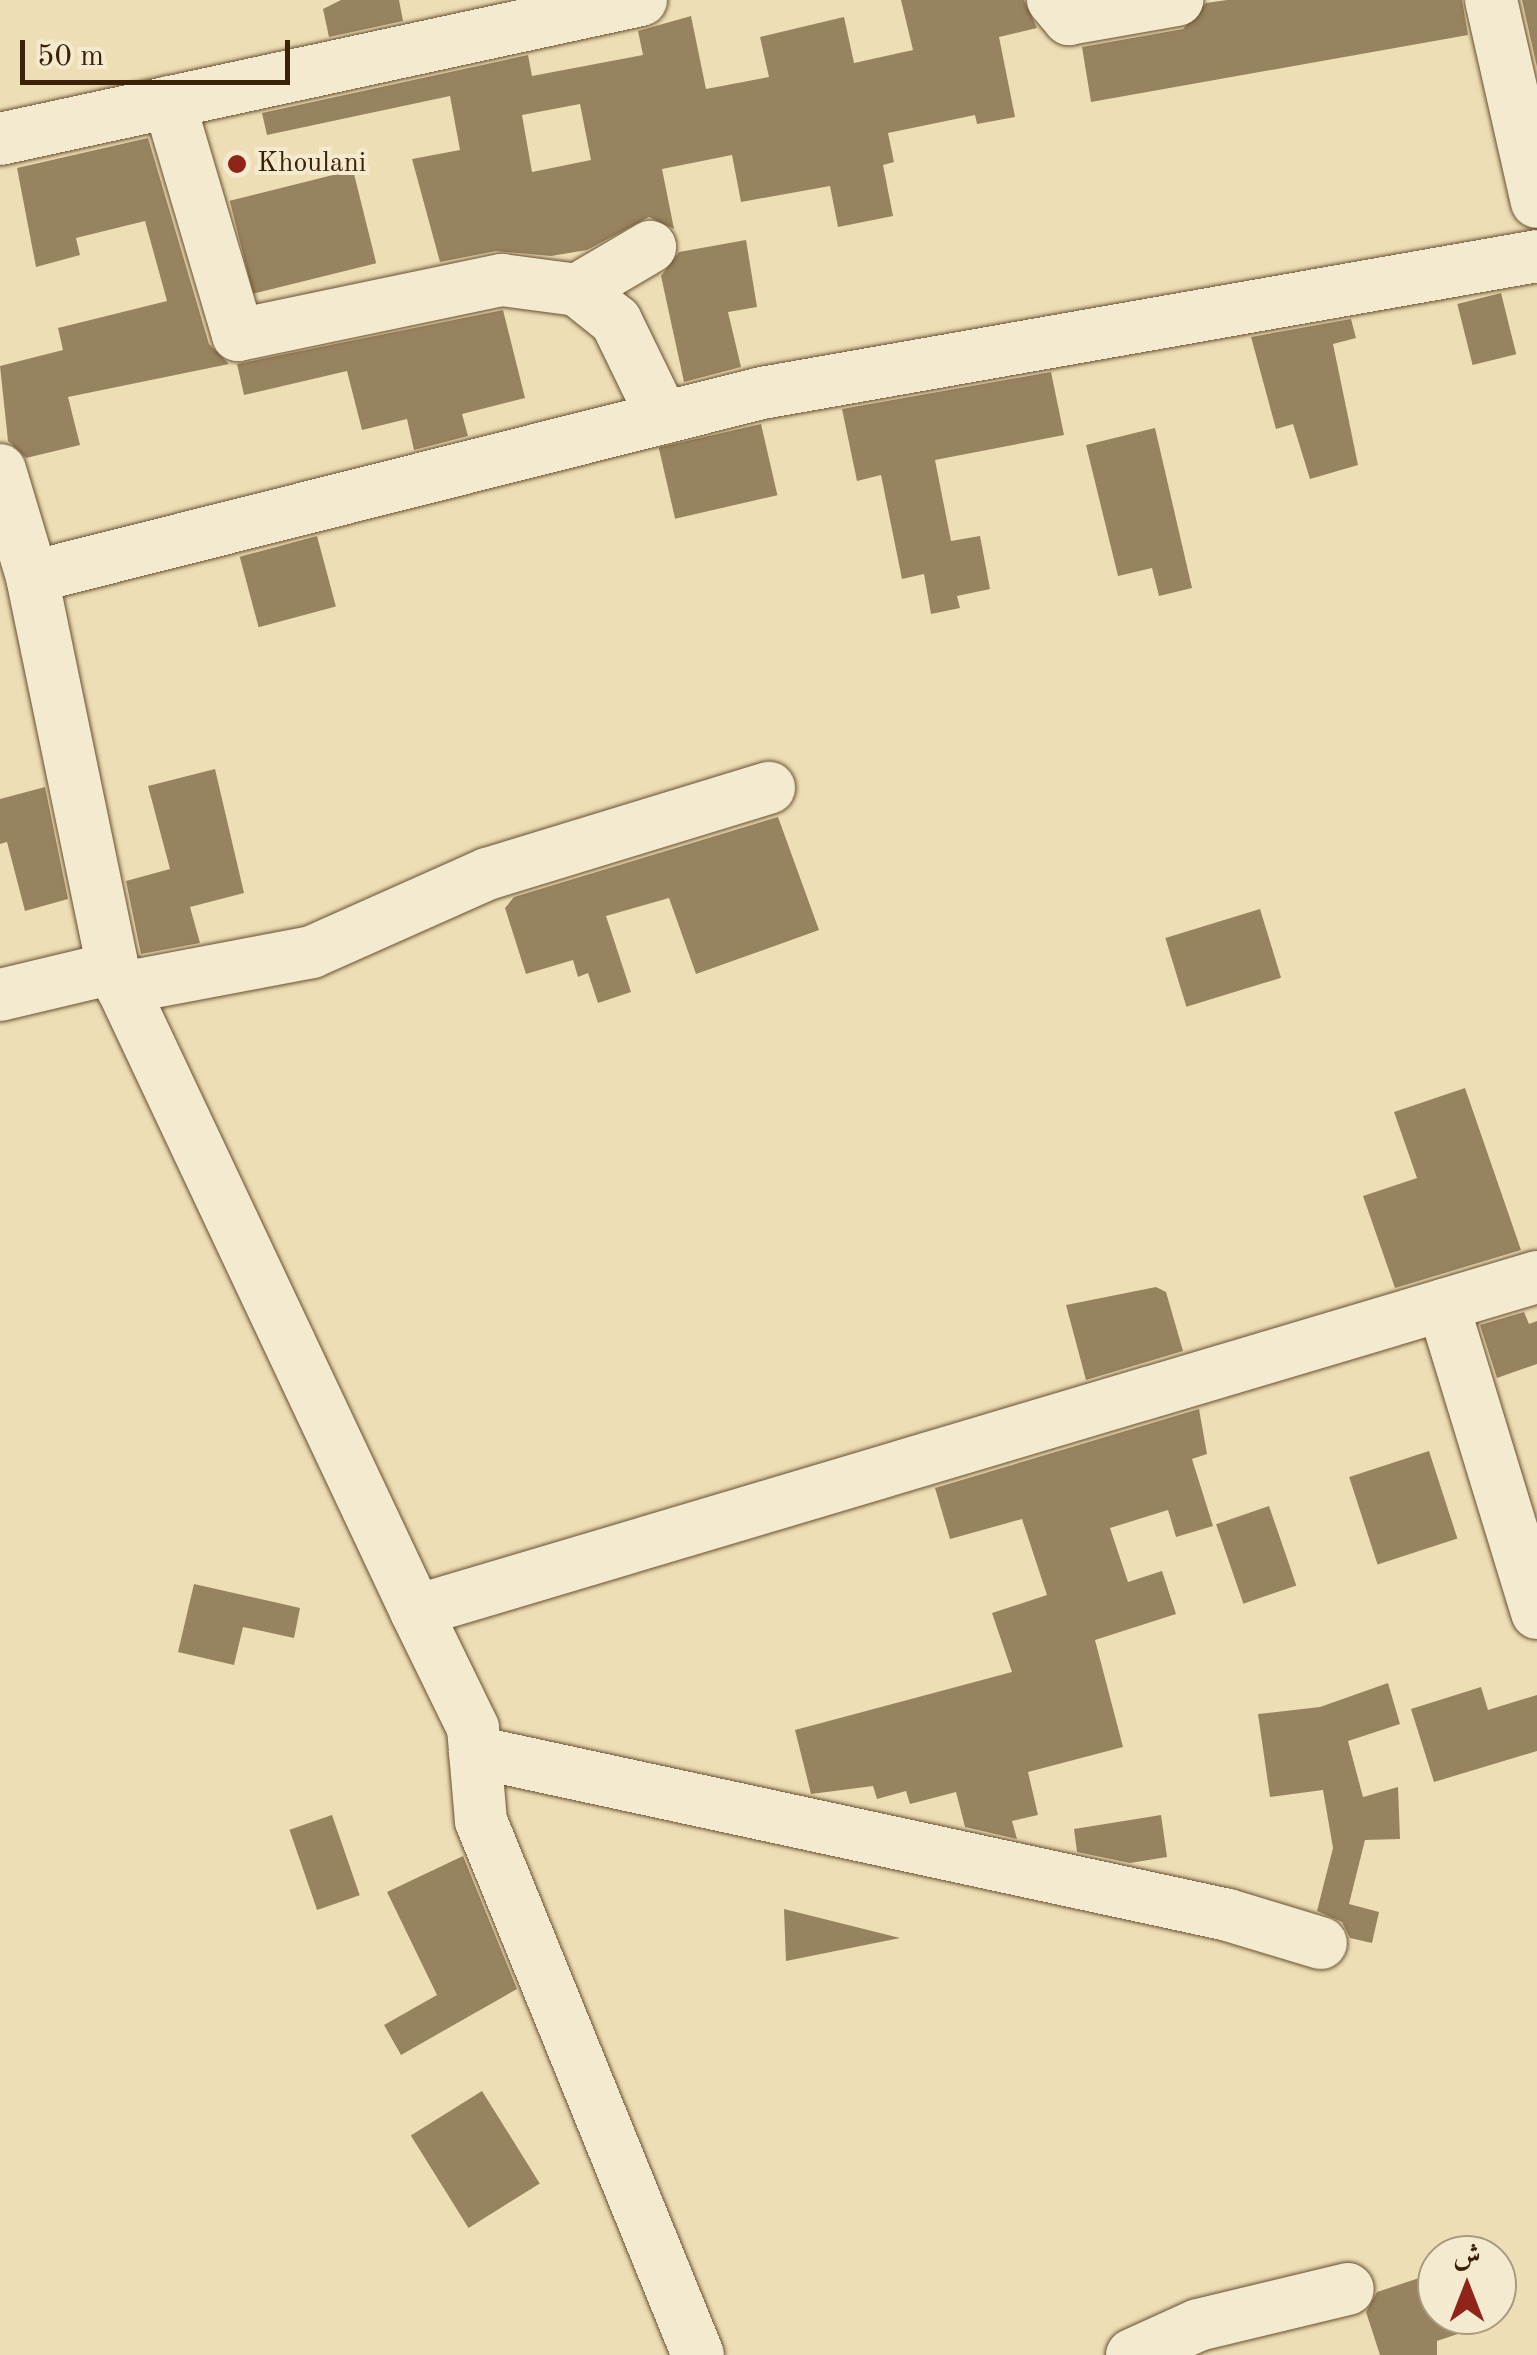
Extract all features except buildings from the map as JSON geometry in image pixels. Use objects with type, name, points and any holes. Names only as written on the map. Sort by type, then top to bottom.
[{"type":"street","points":[[0,139],[640,0]]},
{"type":"street","points":[[1053,0],[1069,19],[1177,0]]},
{"type":"street","points":[[1491,0],[1537,202]]},
{"type":"street","points":[[169,102],[238,335],[502,280],[577,290],[616,321],[663,418]]},
{"type":"street","points":[[577,290],[650,247]]},
{"type":"street","points":[[32,577],[762,393],[1537,256]]},
{"type":"street","points":[[0,470],[32,577],[117,978],[473,1728],[481,1821],[698,2355]]},
{"type":"street","points":[[0,995],[312,952],[487,874],[769,788]]},
{"type":"street","points":[[416,1611],[1537,1277]]},
{"type":"street","points":[[1443,1306],[1537,1613]]},
{"type":"street","points":[[475,1752],[1228,1915],[1321,1943]]},
{"type":"street","points":[[1132,2355],[1198,2325],[1348,2289]]},
{"type":"place","name":"Khoulani","points":[[237,164]]}]
